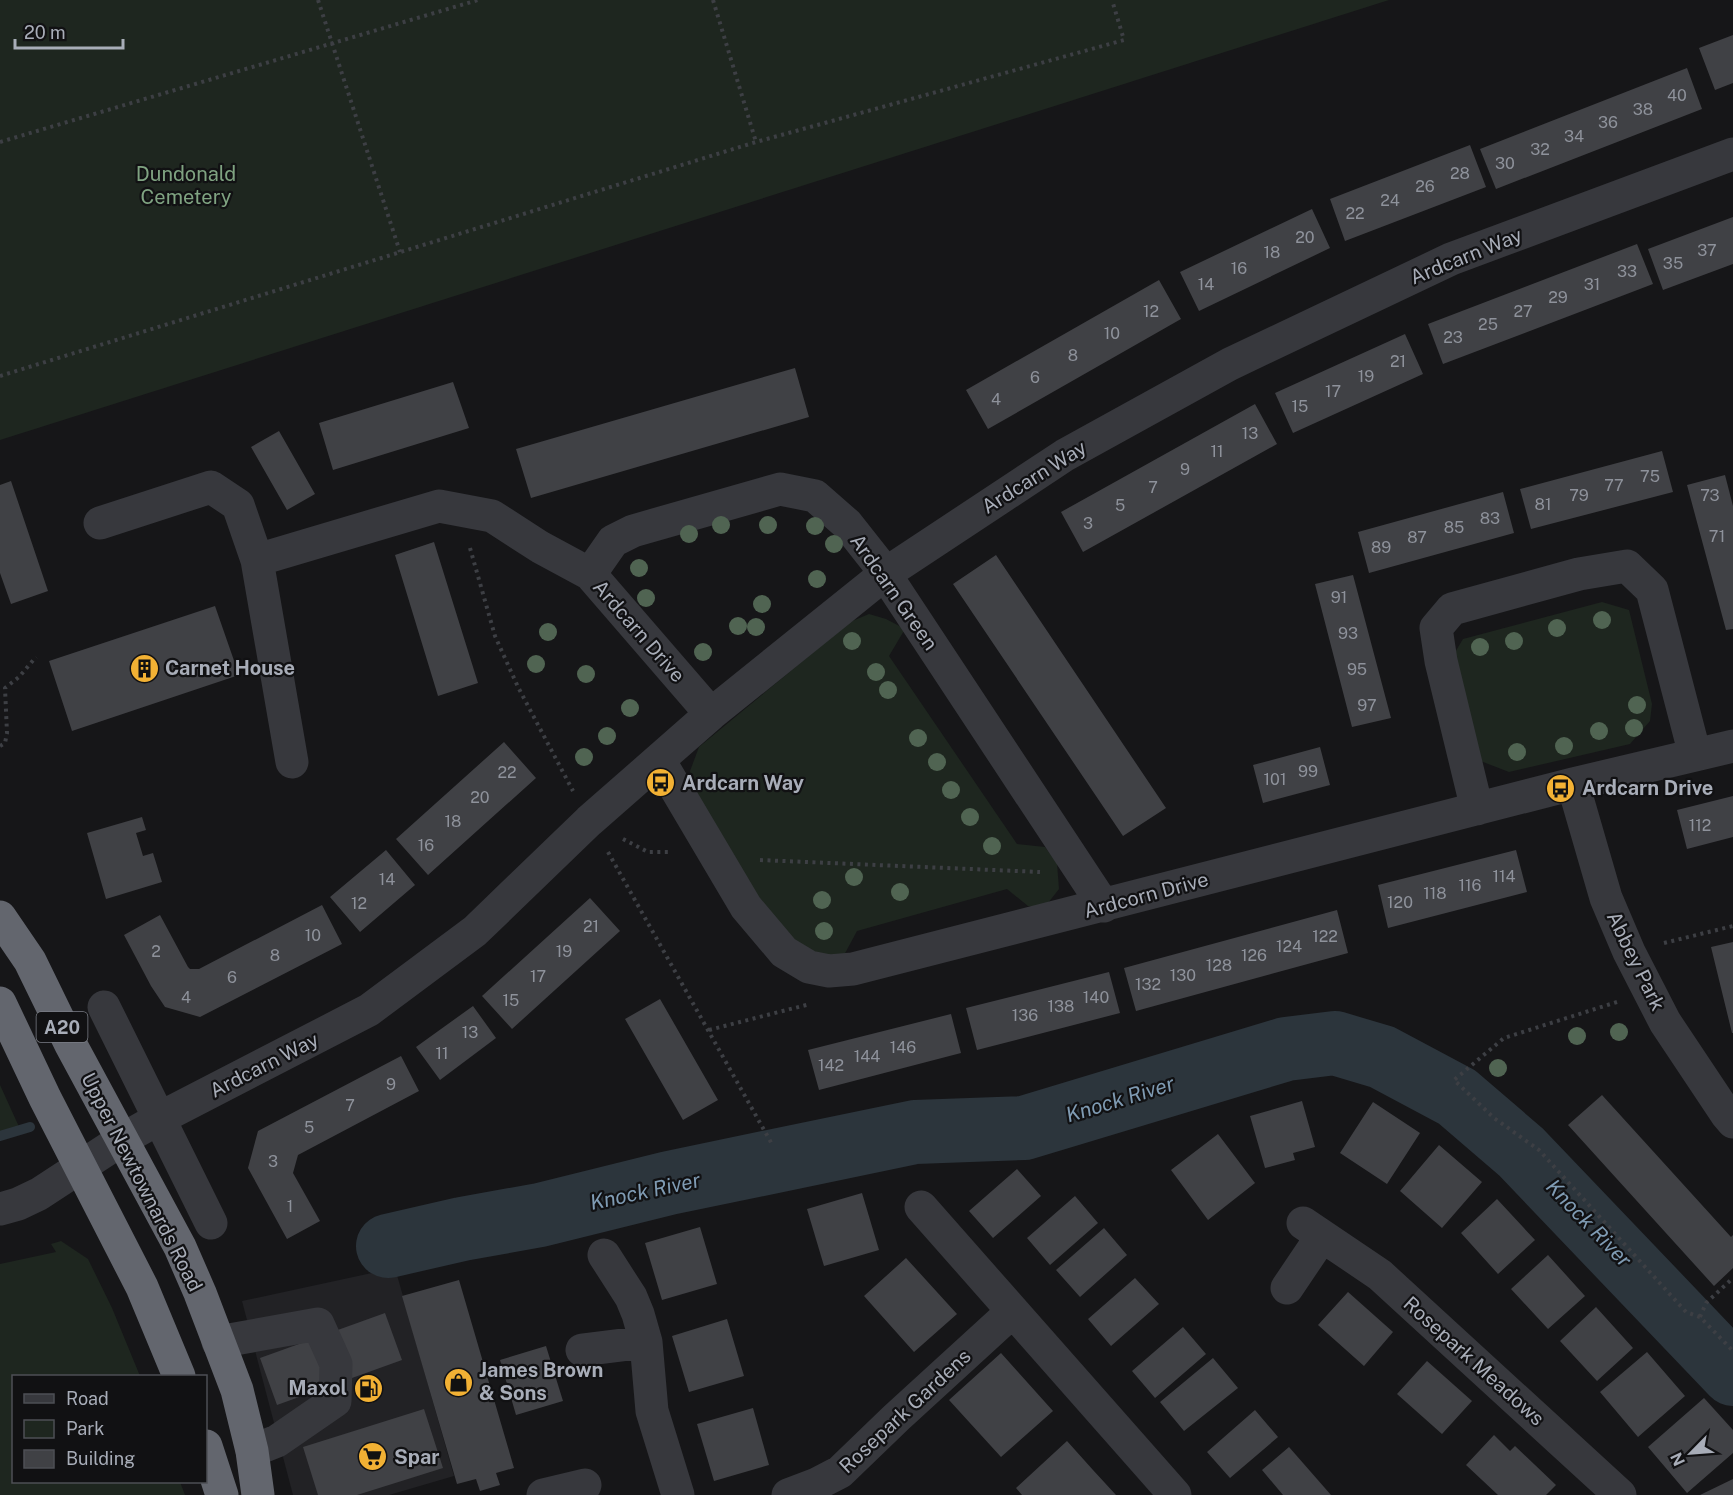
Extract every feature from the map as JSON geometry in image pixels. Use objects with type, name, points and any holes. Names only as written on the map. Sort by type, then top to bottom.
[{"type":"highway","name":"Upper Newtownards Road","points":[[0,917],[30,961],[71,1045],[179,1245],[237,1390],[252,1451],[258,1495]]},
{"type":"highway","name":"A20","points":[[0,1004],[142,1287],[178,1375]]},
{"type":"highway","points":[[207,1449],[222,1495]]},
{"type":"street","name":"Ardcarn Way","points":[[0,1209],[39,1194],[123,1139],[160,1118],[369,1011],[475,931],[589,821],[711,714],[885,574],[1065,455],[1230,364],[1451,259],[1733,154]]},
{"type":"street","points":[[100,523],[211,487],[238,505],[257,560],[292,762]]},
{"type":"street","name":"Ardcarn Green","points":[[590,574],[613,541],[633,531],[780,489],[814,496],[847,524],[885,574],[1104,906]]},
{"type":"street","name":"Ardcarn Drive","points":[[257,560],[439,506],[492,516],[540,547],[590,574],[711,714]]},
{"type":"street","points":[[1477,809],[1441,661],[1436,628],[1452,609],[1579,574],[1627,566],[1652,590],[1695,755]]},
{"type":"street","name":"Ardcorn Drive","points":[[659,760],[746,907],[784,952],[809,967],[829,971],[853,969],[1573,784],[1733,746]]},
{"type":"street","name":"Abbey Park","points":[[1573,784],[1606,898],[1629,952],[1665,1022],[1731,1116]]},
{"type":"street","points":[[104,1007],[211,1223]]},
{"type":"street","points":[[921,1207],[1175,1495]]},
{"type":"street","name":"Rosepark Meadows","points":[[1287,1288],[1312,1230],[1380,1275],[1620,1495]]},
{"type":"street","points":[[604,1255],[631,1297],[646,1342],[652,1411],[678,1495]]},
{"type":"street","name":"Rosepark Gardens","points":[[788,1495],[840,1472],[1012,1312]]},
{"type":"street","points":[[219,1342],[318,1324],[336,1364],[335,1401],[277,1441],[252,1451]]},
{"type":"street","points":[[582,1350],[646,1342]]},
{"type":"street","points":[[543,1495],[585,1485]]},
{"type":"path","points":[[318,0],[400,252]]},
{"type":"path","points":[[0,142],[478,0]]},
{"type":"path","points":[[713,0],[756,142]]},
{"type":"path","points":[[0,376],[756,142],[1124,40],[1112,0]]},
{"type":"path","points":[[459,509],[495,636],[518,687],[589,821],[773,1146]]},
{"type":"path","points":[[0,746],[4,743],[7,734],[5,688],[19,677],[36,657]]},
{"type":"path","points":[[589,821],[648,852],[714,854],[762,861],[1049,873]]},
{"type":"path","points":[[1629,952],[1733,926]]},
{"type":"path","points":[[1649,992],[1504,1038],[1454,1080],[1494,1118],[1539,1150],[1686,1312],[1700,1317],[1733,1352]]},
{"type":"path","points":[[709,1030],[814,1003]]},
{"type":"path","points":[[1700,1317],[1706,1303],[1733,1278]]},
{"type":"shaded area","points":[[395,1268],[454,1476],[389,1495],[293,1495],[242,1301]]},
{"type":"green space","name":"Dundonald Cemetery","points":[[0,0],[1389,0],[0,440]]},
{"type":"green space","points":[[1602,602],[1629,610],[1652,704],[1650,721],[1630,744],[1509,772],[1478,760],[1454,654],[1463,639]]},
{"type":"green space","points":[[869,614],[886,619],[905,629],[889,656],[1017,844],[1045,847],[1057,863],[1059,889],[1044,908],[1028,906],[1007,889],[857,931],[843,957],[805,953],[777,934],[693,793],[690,771],[699,747],[850,622]]},
{"type":"green space","points":[[0,1085],[20,1129],[0,1136]]},
{"type":"green space","points":[[61,1241],[88,1259],[112,1308],[140,1375],[12,1375],[12,1483],[180,1483],[185,1495],[0,1495],[0,1264],[56,1252],[51,1244]]},
{"type":"building","points":[[1733,35],[1733,83],[1715,90],[1699,48]]},
{"type":"building","points":[[1687,68],[1702,109],[1496,189],[1480,149]]},
{"type":"building","points":[[1470,145],[1486,187],[1345,241],[1330,199]]},
{"type":"building","points":[[1312,209],[1330,248],[1199,311],[1180,272]]},
{"type":"building","points":[[1733,217],[1733,264],[1663,290],[1648,249]]},
{"type":"building","points":[[1637,244],[1653,284],[1443,364],[1428,324]]},
{"type":"building","points":[[1159,280],[1181,319],[988,429],[966,390]]},
{"type":"building","points":[[1405,334],[1423,374],[1293,433],[1275,393]]},
{"type":"building","points":[[795,368],[809,417],[531,498],[516,449]]},
{"type":"building","points":[[453,382],[469,428],[333,470],[319,423]]},
{"type":"building","points":[[1255,404],[1277,444],[1083,552],[1061,512]]},
{"type":"building","points":[[279,431],[315,494],[287,510],[251,447]]},
{"type":"building","points":[[1662,451],[1673,492],[1531,529],[1520,489]]},
{"type":"building","points":[[1725,475],[1733,506],[1733,629],[1726,630],[1687,485]]},
{"type":"building","points":[[11,481],[48,591],[11,604],[0,573],[0,485]]},
{"type":"building","points":[[1503,492],[1514,533],[1369,573],[1358,532]]},
{"type":"building","points":[[434,542],[478,683],[438,696],[395,555]]},
{"type":"building","points":[[996,555],[1166,808],[1123,836],[953,584]]},
{"type":"building","points":[[1353,575],[1391,718],[1352,727],[1315,584]]},
{"type":"building","name":"Carnet House","points":[[215,606],[239,675],[72,731],[49,661]]},
{"type":"building","points":[[504,742],[536,778],[428,875],[396,839]]},
{"type":"building","points":[[1320,747],[1330,785],[1263,803],[1253,765]]},
{"type":"building","points":[[1733,796],[1733,837],[1687,849],[1677,810]]},
{"type":"building","points":[[142,817],[146,830],[136,833],[143,856],[153,853],[162,882],[106,899],[87,833]]},
{"type":"building","points":[[386,850],[415,885],[360,932],[330,897]]},
{"type":"building","points":[[1516,850],[1527,892],[1388,928],[1378,885]]},
{"type":"building","points":[[590,898],[620,931],[512,1029],[482,996]]},
{"type":"building","points":[[322,905],[342,944],[200,1017],[165,1007],[124,935],[160,915],[188,967],[199,969]]},
{"type":"building","points":[[1337,910],[1348,953],[1136,1011],[1124,968]]},
{"type":"building","points":[[1733,942],[1733,1033],[1732,1033],[1711,947]]},
{"type":"building","points":[[1109,972],[1120,1013],[977,1050],[966,1008]]},
{"type":"building","points":[[660,999],[718,1100],[683,1120],[625,1019]]},
{"type":"building","points":[[473,1006],[496,1038],[440,1080],[416,1047]]},
{"type":"building","points":[[951,1014],[961,1053],[819,1090],[808,1050]]},
{"type":"building","points":[[401,1056],[419,1091],[298,1155],[293,1173],[320,1221],[287,1239],[248,1168],[258,1131]]},
{"type":"building","points":[[1602,1095],[1731,1237],[1733,1235],[1733,1268],[1714,1286],[1568,1125]]},
{"type":"building","points":[[1302,1101],[1315,1147],[1293,1153],[1295,1160],[1265,1168],[1250,1116]]},
{"type":"building","points":[[1373,1102],[1420,1133],[1387,1184],[1340,1153]]},
{"type":"building","points":[[1218,1134],[1255,1183],[1208,1220],[1171,1170]]},
{"type":"building","points":[[1439,1145],[1482,1182],[1442,1228],[1400,1191]]},
{"type":"building","points":[[1017,1169],[1041,1196],[993,1238],[969,1211]]},
{"type":"building","points":[[862,1193],[879,1250],[824,1266],[807,1209]]},
{"type":"building","points":[[1075,1196],[1098,1223],[1050,1265],[1027,1238]]},
{"type":"building","points":[[1497,1199],[1535,1240],[1498,1274],[1461,1233]]},
{"type":"building","points":[[700,1227],[717,1284],[662,1300],[645,1243]]},
{"type":"building","points":[[1104,1228],[1127,1255],[1080,1297],[1056,1270]]},
{"type":"building","points":[[1548,1255],[1585,1296],[1548,1329],[1511,1289]]},
{"type":"building","points":[[906,1258],[957,1314],[914,1352],[864,1296]]},
{"type":"building","points":[[1135,1278],[1159,1304],[1111,1346],[1088,1319]]},
{"type":"building","name":"James Brown & Sons","points":[[459,1280],[514,1468],[496,1473],[500,1485],[480,1491],[476,1479],[457,1484],[402,1296]]},
{"type":"building","points":[[1348,1292],[1393,1332],[1364,1366],[1318,1325]]},
{"type":"building","points":[[1596,1307],[1633,1348],[1597,1381],[1560,1341]]},
{"type":"building","points":[[385,1313],[402,1360],[277,1405],[260,1358]]},
{"type":"building","points":[[727,1319],[744,1376],[689,1392],[672,1336]]},
{"type":"building","points":[[1183,1327],[1206,1354],[1155,1398],[1132,1371]]},
{"type":"building","points":[[546,1346],[563,1401],[516,1415],[500,1360]]},
{"type":"building","points":[[1647,1352],[1685,1396],[1638,1437],[1600,1392]]},
{"type":"building","points":[[1001,1353],[1053,1411],[1001,1457],[949,1400]]},
{"type":"building","points":[[1213,1358],[1238,1388],[1184,1431],[1160,1402]]},
{"type":"building","points":[[1427,1361],[1472,1401],[1442,1434],[1397,1394]]},
{"type":"building","points":[[1704,1398],[1733,1430],[1733,1453],[1687,1493],[1648,1447]]},
{"type":"building","points":[[753,1408],[769,1465],[714,1481],[697,1424]]},
{"type":"building","name":"Spar","points":[[424,1409],[443,1468],[357,1495],[318,1495],[303,1447]]},
{"type":"building","points":[[1255,1410],[1278,1437],[1230,1478],[1207,1452]]},
{"type":"building","points":[[1494,1435],[1510,1451],[1515,1446],[1556,1485],[1546,1495],[1498,1495],[1466,1465]]},
{"type":"building","points":[[1067,1441],[1116,1495],[1022,1495],[1016,1488]]},
{"type":"building","points":[[1289,1447],[1331,1495],[1283,1495],[1262,1470]]},
{"type":"building","points":[[1733,1479],[1733,1495],[1700,1495]]},
{"type":"waterway","name":"Knock River","points":[[388,1246],[462,1229],[540,1215],[669,1183],[915,1132],[1024,1128],[1286,1049],[1335,1043],[1382,1057],[1457,1097],[1521,1152],[1733,1374]]},
{"type":"waterway","name":"Knock River","points":[[0,1136],[30,1127]]},
{"type":"place","name":"Carnet House","points":[[144,668]]},
{"type":"place","name":"Ardcarn Way","points":[[661,783]]},
{"type":"place","name":"Ardcarn Drive","points":[[1561,788]]},
{"type":"place","name":"James Brown & Sons","points":[[458,1382]]},
{"type":"place","name":"Maxol","points":[[368,1388]]},
{"type":"place","name":"Spar","points":[[373,1457]]}]
